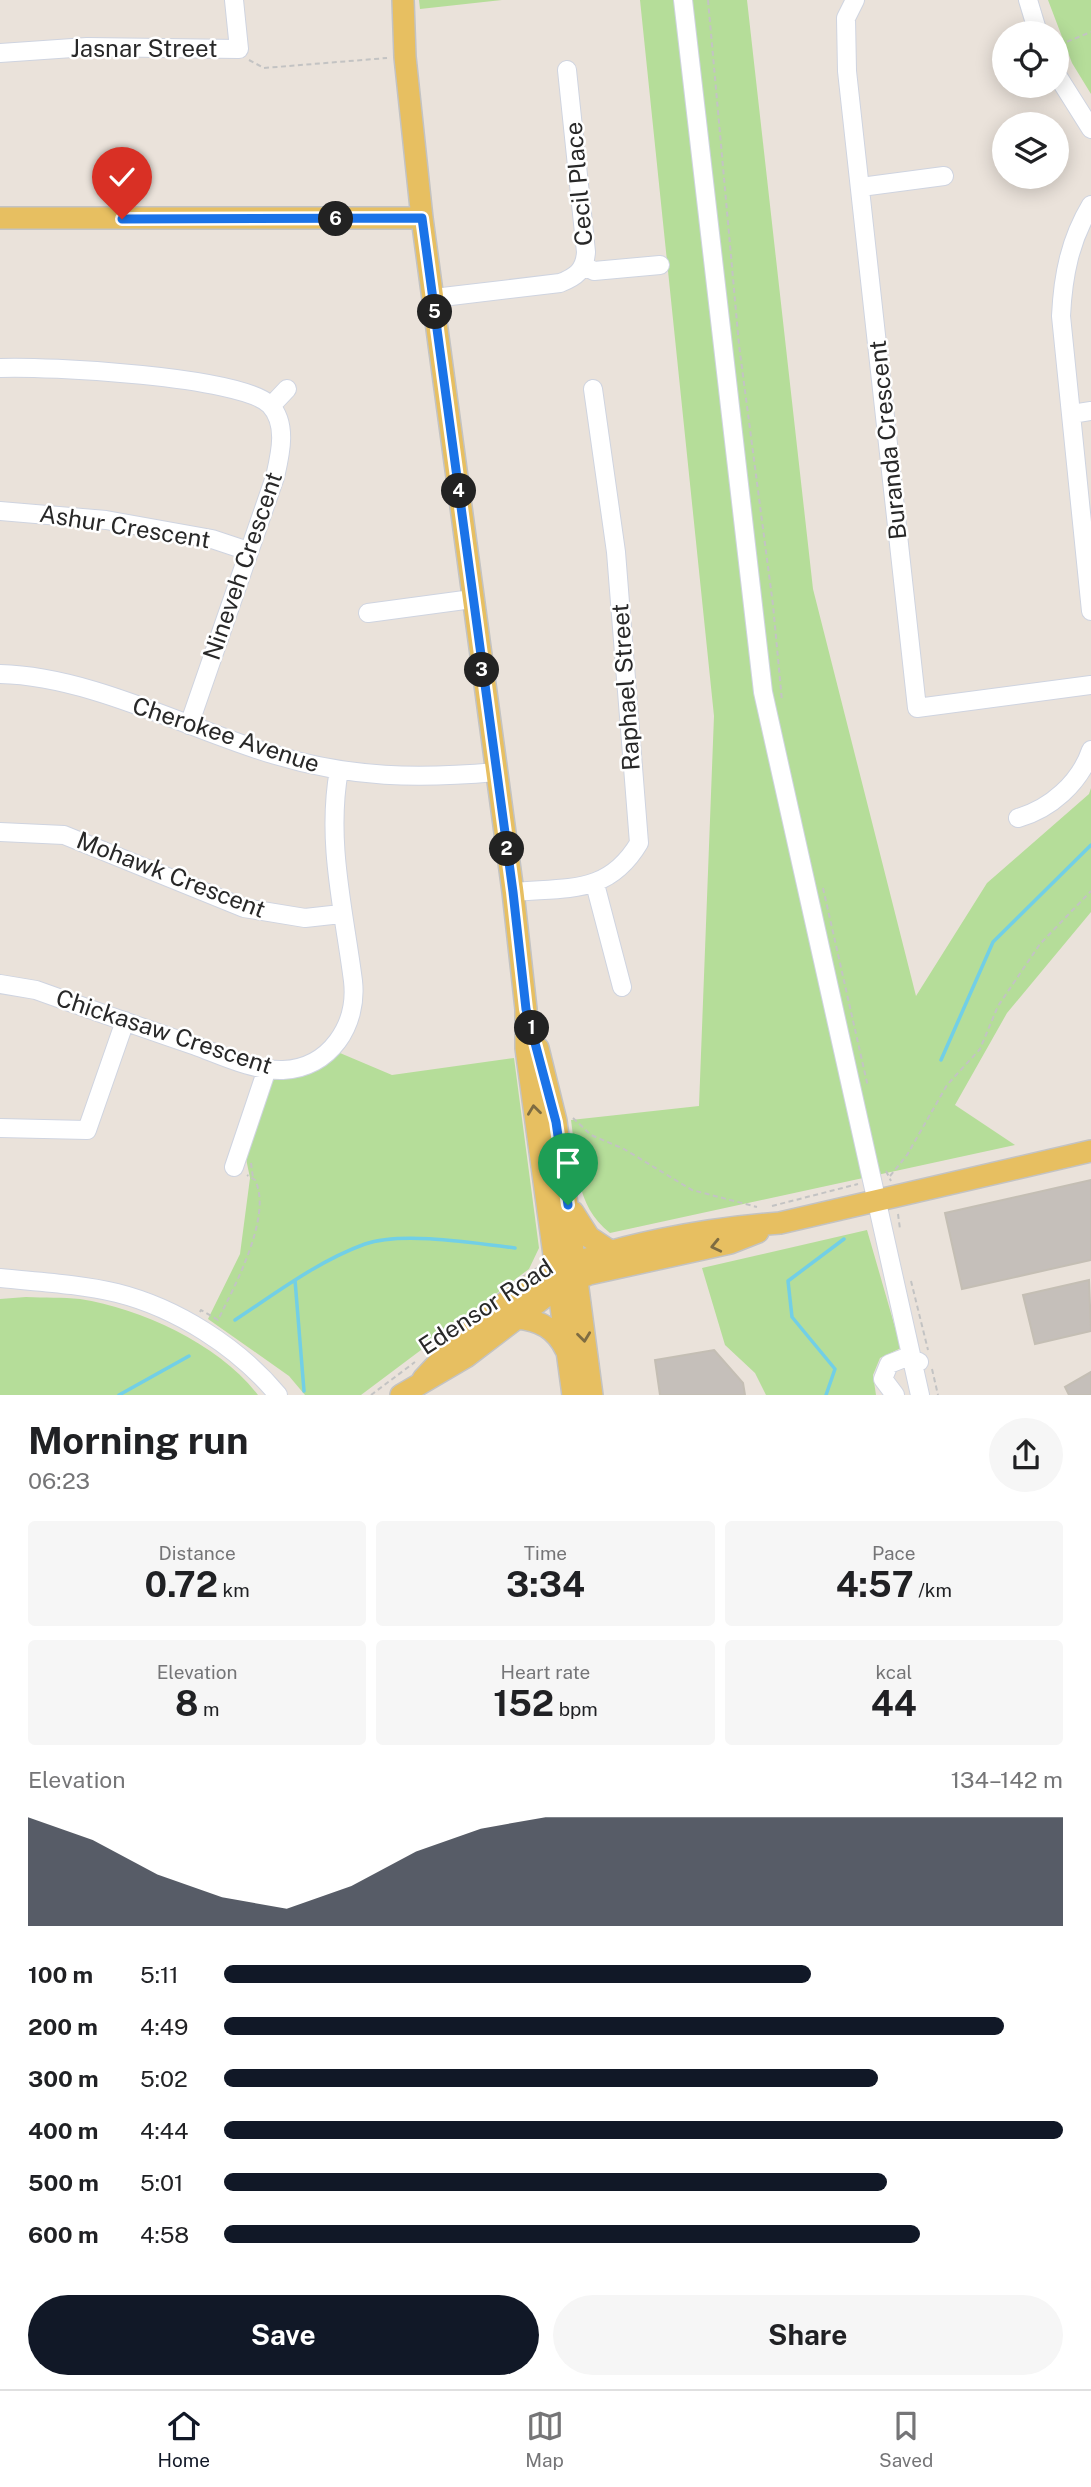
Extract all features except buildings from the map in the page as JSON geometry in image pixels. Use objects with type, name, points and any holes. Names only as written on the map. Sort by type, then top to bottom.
[{"type":"main road","points":[[403,0],[405,57],[422,218],[513,892],[526,1009],[526,1048],[567,1275],[592,1395]]},
{"type":"main road","points":[[0,218],[422,218]]},
{"type":"main road","points":[[526,1009],[554,1108],[568,1205],[568,1356],[573,1395]]},
{"type":"main road","name":"Edensor Road","points":[[401,1395],[424,1379],[466,1357],[567,1275],[613,1253],[728,1227],[780,1223],[1091,1151]]},
{"type":"main road","points":[[568,1205],[589,1237],[613,1253]]},
{"type":"main road","name":"Edensor Road","points":[[424,1379],[457,1343],[538,1281],[730,1243],[780,1223]]},
{"type":"main road","points":[[517,1318],[535,1321],[550,1329],[562,1341],[568,1356]]},
{"type":"street","name":"Jasnar Street","points":[[0,53],[87,47],[239,49],[234,0]]},
{"type":"street","points":[[683,0],[764,692],[921,1395]]},
{"type":"street","name":"Buranda Crescent","points":[[855,0],[846,18],[847,71],[917,708],[1091,685]]},
{"type":"street","points":[[1028,0],[1034,21]]},
{"type":"street","name":"Cecil Place","points":[[434,298],[560,284],[573,278],[584,266],[586,252],[567,69]]},
{"type":"street","points":[[1069,94],[1091,129]]},
{"type":"street","points":[[860,187],[944,176]]},
{"type":"street","points":[[1091,205],[1068,255],[1062,284],[1061,316],[1090,566],[1091,611]]},
{"type":"street","points":[[584,266],[594,271],[660,265]]},
{"type":"street","points":[[0,368],[80,371],[220,386],[250,393],[271,406],[287,389]]},
{"type":"street","name":"Raphael Street","points":[[513,892],[595,884],[625,865],[639,843],[616,552],[593,388]]},
{"type":"street","name":"Nineveh Crescent","points":[[189,725],[280,456],[280,428],[271,406]]},
{"type":"street","points":[[1072,414],[1091,411]]},
{"type":"street","name":"Ashur Crescent","points":[[0,511],[106,520],[212,539],[248,551]]},
{"type":"street","points":[[368,613],[472,599]]},
{"type":"street","name":"Cherokee Avenue","points":[[0,674],[68,684],[272,754],[339,771],[409,778],[496,772]]},
{"type":"street","points":[[1018,818],[1038,812],[1059,795],[1074,781],[1091,750]]},
{"type":"street","name":"Chickasaw Crescent","points":[[0,984],[36,990],[267,1069],[285,1070],[310,1064],[332,1050],[344,1034],[353,1001],[334,840],[333,802],[339,771]]},
{"type":"street","name":"Mohawk Crescent","points":[[0,832],[64,835],[244,908],[305,918],[341,914]]},
{"type":"street","points":[[595,884],[622,987]]},
{"type":"street","points":[[0,1128],[87,1130],[125,1021]]},
{"type":"street","points":[[234,1167],[267,1069]]},
{"type":"street","points":[[0,1278],[117,1293],[169,1311],[216,1340],[278,1395]]},
{"type":"street","points":[[895,1395],[884,1383],[886,1368],[897,1359],[912,1357]]},
{"type":"path","points":[[708,0],[737,319],[773,605],[782,703]]},
{"type":"path","points":[[1069,40],[1091,32]]},
{"type":"path","points":[[239,49],[249,60],[264,68],[384,56],[392,62]]},
{"type":"path","points":[[822,884],[868,1092]]},
{"type":"path","points":[[882,1163],[890,1176],[907,1155],[947,1085],[980,1049],[998,1006],[1040,944],[1091,891]]},
{"type":"path","points":[[572,1115],[591,1135],[624,1149],[692,1190],[761,1209]]},
{"type":"path","points":[[192,1325],[201,1310],[218,1320],[252,1246],[260,1198],[258,1186],[253,1179],[234,1167]]},
{"type":"path","points":[[899,1232],[900,1222]]},
{"type":"path","points":[[908,1277],[916,1295],[938,1395]]},
{"type":"green space","points":[[419,0],[502,0],[420,9]]},
{"type":"green space","points":[[640,0],[747,0],[813,589],[916,996],[987,883],[1089,794],[1091,788],[1091,912],[1007,1013],[955,1105],[1015,1145],[610,1233],[598,1222],[583,1196],[576,1167],[571,1120],[699,1106],[714,716]]},
{"type":"green space","points":[[1048,0],[1091,0],[1091,94],[1069,55],[1069,21],[1056,21]]},
{"type":"green space","points":[[340,1053],[392,1075],[514,1058],[539,1248],[529,1269],[361,1395],[305,1395],[289,1376],[208,1319],[240,1254],[250,1178],[244,1149],[271,1080],[308,1072]]},
{"type":"green space","points":[[867,1230],[901,1348],[880,1358],[873,1375],[876,1395],[766,1395],[755,1373],[725,1345],[702,1268]]},
{"type":"green space","points":[[0,1299],[80,1299],[153,1320],[201,1345],[222,1360],[258,1395],[0,1395]]},
{"type":"waterway","points":[[941,1060],[993,942],[1091,845]]},
{"type":"waterway","points":[[235,1320],[314,1268],[348,1251],[380,1240],[418,1238],[515,1248]]},
{"type":"waterway","points":[[826,1395],[835,1369],[792,1317],[788,1281],[844,1239]]},
{"type":"waterway","points":[[295,1280],[304,1391]]},
{"type":"waterway","points":[[119,1395],[189,1356]]},
{"type":"route","points":[[122,219],[422,218],[513,892],[526,1009],[551,1095],[568,1205]]}]
